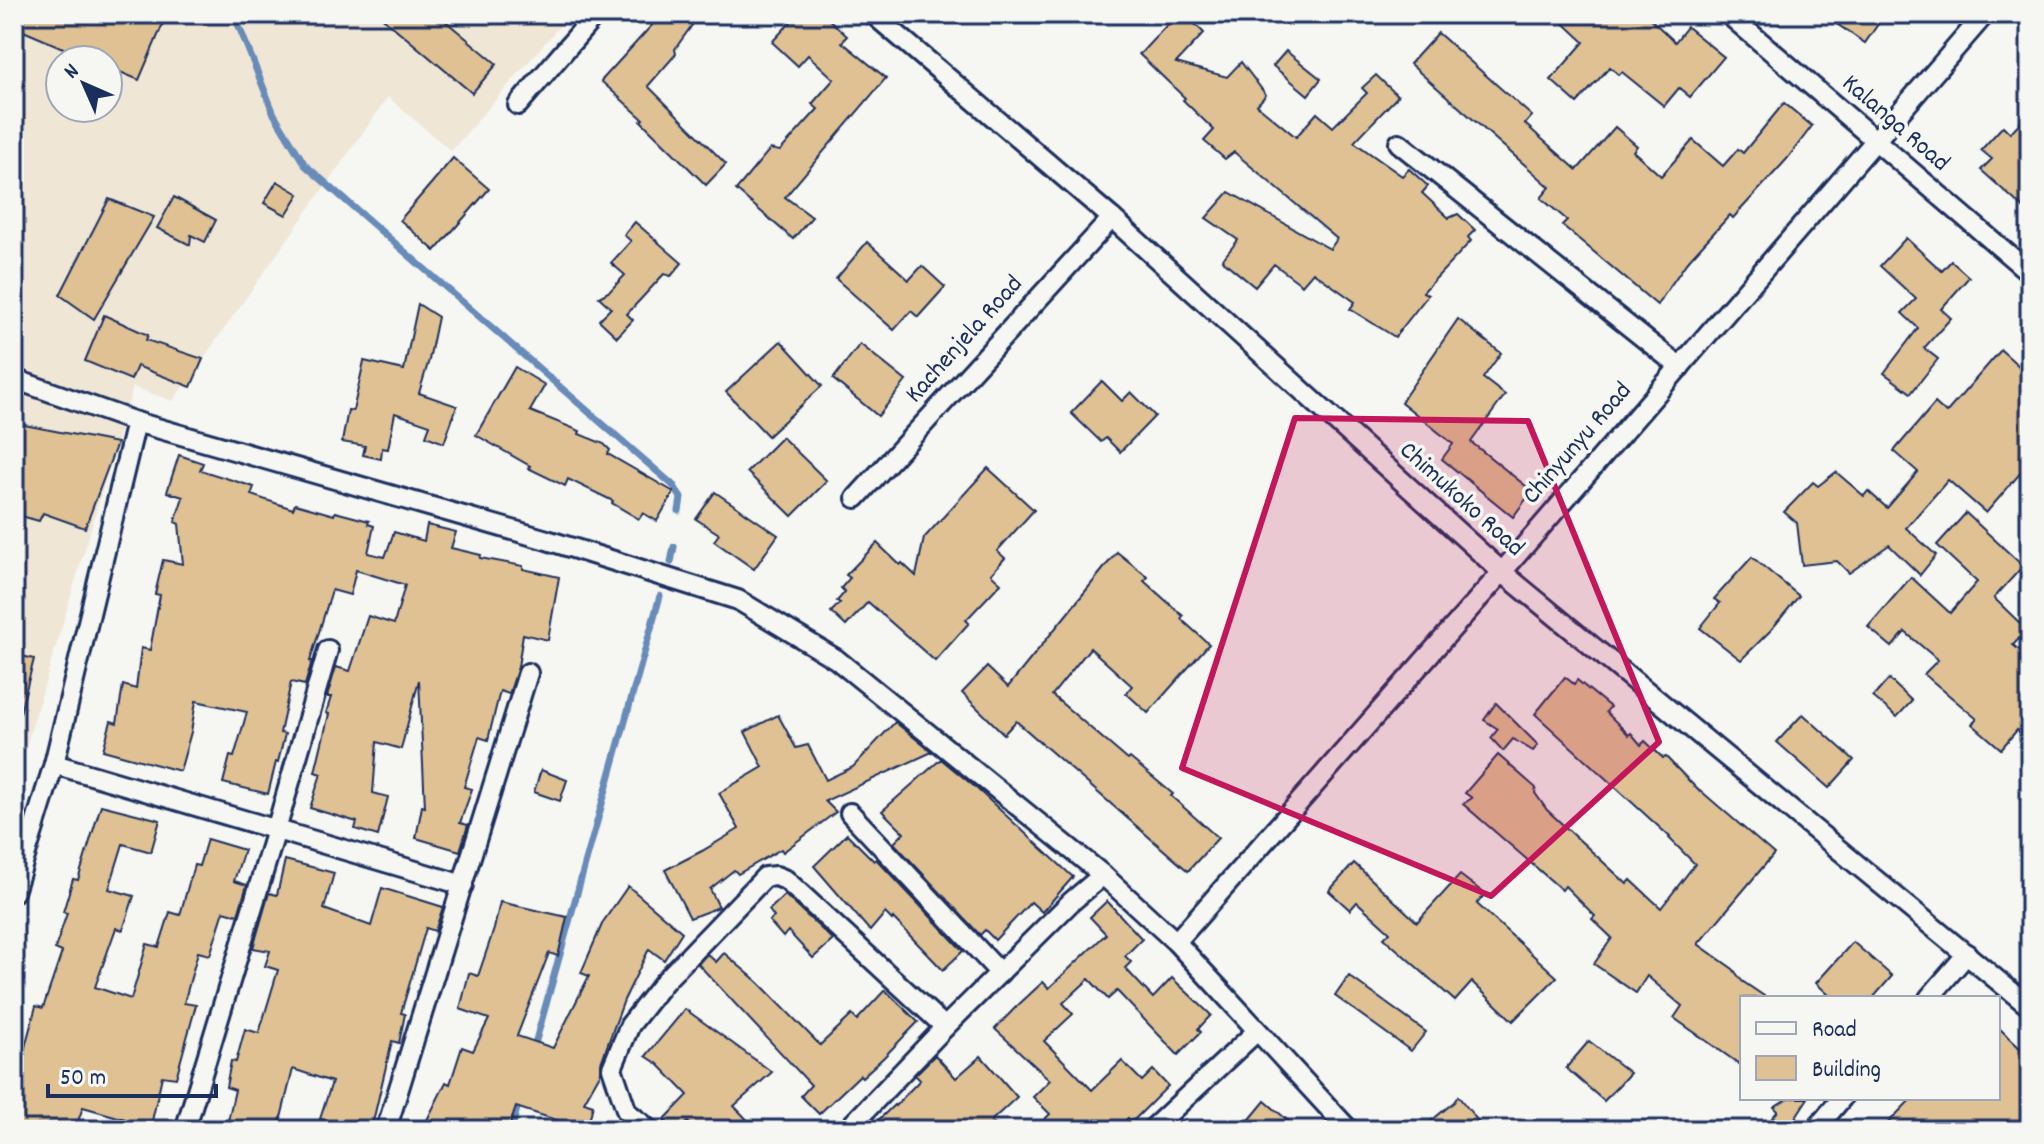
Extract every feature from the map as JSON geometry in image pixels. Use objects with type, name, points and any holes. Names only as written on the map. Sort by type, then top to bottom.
[{"type":"street","points":[[518,105],[596,14]]},
{"type":"street","name":"Chimukoko Road","points":[[873,14],[1112,218],[1502,572],[2030,1007]]},
{"type":"street","name":"Kalanga Road","points":[[1728,14],[2030,273]]},
{"type":"street","name":"Chinyunyu Road","points":[[1176,942],[1502,572],[1985,14]]},
{"type":"street","points":[[1399,143],[1680,367]]},
{"type":"street","name":"Kachenjela Road","points":[[856,498],[1112,218]]},
{"type":"street","points":[[14,379],[136,422],[547,540],[738,600],[836,659],[1103,875],[1176,942],[1349,1130]]},
{"type":"street","points":[[14,892],[54,764],[136,422]]},
{"type":"street","points":[[185,1130],[328,650]]},
{"type":"street","points":[[386,1130],[528,673]]},
{"type":"street","points":[[54,764],[463,885]]},
{"type":"street","points":[[850,813],[1000,973]]},
{"type":"street","points":[[847,1130],[945,1027],[1071,902],[1103,875]]},
{"type":"street","points":[[650,1130],[627,1112],[612,1068],[630,1025],[664,982],[765,877],[776,876],[786,880],[945,1027]]},
{"type":"street","points":[[1931,996],[1967,954]]},
{"type":"street","points":[[1151,1130],[1257,1031]]},
{"type":"street","points":[[1815,1130],[1840,1100]]},
{"type":"street","points":[[621,1130],[627,1112]]},
{"type":"highlighted area","points":[[1295,418],[1528,421],[1659,742],[1491,896],[1182,768]]},
{"type":"shaded area","points":[[14,14],[570,14],[451,151],[388,97],[173,401],[133,387],[14,787]]},
{"type":"building","points":[[14,14],[153,14],[165,19],[139,80],[124,74],[124,44],[54,44],[14,27]]},
{"type":"building","points":[[378,14],[437,14],[497,64],[472,93]]},
{"type":"building","points":[[662,14],[700,14],[675,49],[676,54],[648,86],[726,164],[706,185],[641,121],[643,119],[601,81]]},
{"type":"building","points":[[798,14],[823,14],[847,36],[842,42],[886,78],[785,197],[812,217],[793,239],[736,190],[770,149],[780,151],[818,109],[812,104],[834,79],[808,55],[798,66],[772,42]]},
{"type":"building","points":[[1177,14],[1185,14],[1204,33],[1176,63],[1227,77],[1241,62],[1266,95],[1257,105],[1296,137],[1317,113],[1333,127],[1367,93],[1362,88],[1376,75],[1398,96],[1354,142],[1402,176],[1409,169],[1428,186],[1422,193],[1449,218],[1458,214],[1475,230],[1468,237],[1471,241],[1423,292],[1428,295],[1395,337],[1350,309],[1355,302],[1313,272],[1302,285],[1274,264],[1255,287],[1222,260],[1238,240],[1206,218],[1229,192],[1330,249],[1337,239],[1234,152],[1225,159],[1204,141],[1214,130],[1138,53]]},
{"type":"building","points":[[1554,14],[1645,14],[1675,42],[1687,27],[1724,57],[1690,97],[1679,88],[1664,106],[1622,72],[1619,75],[1610,67],[1577,103],[1551,80],[1584,42]]},
{"type":"building","points":[[1822,14],[1885,14],[1865,43]]},
{"type":"building","points":[[1438,33],[1532,116],[1525,124],[1577,170],[1615,127],[1637,146],[1633,151],[1661,176],[1693,140],[1723,166],[1738,149],[1743,153],[1784,103],[1812,126],[1787,159],[1733,218],[1730,215],[1687,262],[1657,305],[1562,225],[1567,220],[1541,198],[1550,187],[1410,64]]},
{"type":"building","points":[[1286,51],[1321,79],[1308,95],[1273,66]]},
{"type":"building","points":[[2030,112],[2030,214],[1981,170],[1992,159],[1981,150],[2003,126],[2010,133]]},
{"type":"building","points":[[453,158],[489,189],[435,251],[400,220]]},
{"type":"building","points":[[277,181],[299,194],[286,215],[264,203]]},
{"type":"building","points":[[174,197],[216,220],[205,242],[191,235],[190,245],[157,228]]},
{"type":"building","points":[[109,199],[154,217],[94,319],[60,295]]},
{"type":"building","points":[[635,222],[682,263],[671,276],[664,274],[627,314],[633,320],[617,337],[599,320],[611,308],[599,297],[610,291],[625,275],[611,263],[631,241],[624,235]]},
{"type":"building","points":[[1906,238],[1942,271],[1951,261],[1969,277],[1941,309],[1951,318],[1924,348],[1938,359],[1911,393],[1884,373],[1918,328],[1902,313],[1916,299],[1880,266]]},
{"type":"building","points":[[867,242],[909,280],[922,266],[945,287],[918,317],[911,311],[894,330],[836,279]]},
{"type":"building","points":[[418,304],[438,317],[419,393],[457,406],[444,443],[426,436],[430,425],[395,413],[388,449],[382,448],[381,459],[363,455],[365,446],[342,442],[348,410],[353,411],[364,361],[404,370]]},
{"type":"building","points":[[104,315],[148,335],[146,340],[203,359],[191,387],[137,366],[131,380],[85,361]]},
{"type":"building","points":[[1458,319],[1501,353],[1483,378],[1505,395],[1471,442],[1532,491],[1513,517],[1442,459],[1453,444],[1401,402]]},
{"type":"building","points":[[781,341],[822,386],[768,436],[726,392]]},
{"type":"building","points":[[860,344],[906,381],[878,416],[833,379]]},
{"type":"building","points":[[2001,350],[2030,376],[2030,462],[1986,513],[1948,480],[1906,528],[1936,555],[1920,575],[1889,545],[1849,573],[1837,561],[1802,565],[1797,523],[1784,512],[1813,482],[1818,486],[1836,472],[1864,496],[1868,491],[1887,508],[1918,472],[1894,451],[1935,403],[1946,413]]},
{"type":"building","points":[[515,367],[545,385],[530,411],[604,444],[610,450],[608,454],[674,492],[657,521],[643,513],[639,519],[613,501],[568,479],[565,486],[528,468],[530,466],[476,435]]},
{"type":"building","points":[[1102,381],[1122,401],[1131,392],[1155,416],[1120,452],[1106,438],[1101,442],[1071,413]]},
{"type":"building","points":[[14,423],[117,443],[85,528],[43,513],[39,521],[14,514]]},
{"type":"building","points":[[782,437],[827,481],[792,516],[747,472]]},
{"type":"building","points":[[179,455],[203,463],[200,470],[254,487],[251,495],[293,509],[295,504],[369,521],[368,524],[374,526],[368,553],[385,557],[394,532],[424,541],[427,525],[456,532],[451,548],[559,577],[548,640],[523,634],[518,667],[509,694],[500,691],[488,740],[479,737],[464,787],[472,789],[460,823],[468,825],[460,851],[416,838],[422,806],[425,807],[419,680],[401,749],[377,742],[373,793],[388,797],[378,836],[355,829],[357,822],[310,808],[321,774],[315,772],[329,714],[326,713],[331,697],[327,697],[336,667],[350,671],[368,616],[394,624],[405,585],[356,570],[350,595],[332,590],[305,685],[291,682],[280,733],[285,734],[268,794],[223,783],[247,712],[196,701],[180,771],[103,750],[111,721],[117,723],[123,685],[136,689],[141,648],[150,650],[160,595],[155,594],[163,560],[183,564],[179,524],[175,522],[183,497],[167,492]]},
{"type":"building","points":[[988,468],[1034,510],[997,551],[1005,558],[991,574],[1001,583],[966,620],[969,623],[935,661],[868,602],[846,626],[831,612],[845,592],[841,588],[850,578],[846,575],[877,543],[916,576],[924,538]]},
{"type":"building","points":[[715,492],[778,535],[754,569],[714,541],[719,534],[696,519]]},
{"type":"building","points":[[1966,513],[2023,566],[1994,598],[2027,630],[2013,645],[2030,659],[2030,742],[2017,730],[2001,749],[1972,724],[1977,719],[1924,674],[1938,660],[1905,632],[1892,647],[1868,627],[1911,577],[1950,613],[1977,582],[1937,545]]},
{"type":"building","points":[[1117,552],[1148,577],[1144,581],[1209,644],[1148,713],[1126,693],[1132,686],[1090,648],[1052,695],[1173,794],[1171,796],[1218,838],[1188,871],[1016,721],[1004,734],[962,693],[987,667],[1008,687]]},
{"type":"building","points":[[1752,557],[1799,596],[1741,660],[1700,628],[1720,603],[1714,599]]},
{"type":"building","points":[[14,654],[34,659],[20,713],[14,712]]},
{"type":"building","points":[[1565,677],[1574,684],[1577,680],[1610,707],[1606,712],[1629,735],[1631,733],[1641,745],[1645,741],[1663,758],[1666,757],[1700,792],[1774,854],[1698,944],[1764,996],[1740,996],[1740,1065],[1674,1018],[1682,1006],[1647,976],[1636,993],[1594,964],[1612,938],[1592,919],[1595,916],[1565,886],[1562,890],[1463,804],[1472,798],[1465,793],[1498,755],[1536,788],[1535,793],[1547,810],[1627,884],[1631,880],[1661,908],[1695,864],[1670,837],[1535,714]]},
{"type":"building","points":[[1889,679],[1912,701],[1897,717],[1873,697]]},
{"type":"building","points":[[1496,703],[1538,745],[1533,751],[1513,739],[1503,751],[1491,738],[1498,729],[1484,720]]},
{"type":"building","points":[[1803,714],[1854,760],[1829,788],[1777,742]]},
{"type":"building","points":[[778,715],[796,748],[808,745],[826,780],[853,767],[895,722],[932,752],[825,801],[836,812],[783,852],[781,849],[738,874],[734,870],[710,889],[719,907],[690,918],[665,870],[739,829],[719,793],[763,767],[745,732]]},
{"type":"building","points":[[941,759],[1073,877],[1042,912],[1031,902],[995,940],[985,930],[980,935],[894,843],[904,833],[882,811]]},
{"type":"building","points":[[541,770],[567,780],[560,801],[534,792]]},
{"type":"building","points":[[101,805],[160,820],[151,852],[123,844],[109,889],[134,896],[123,930],[116,928],[95,987],[131,999],[147,944],[159,947],[170,912],[180,915],[194,865],[199,866],[207,839],[244,850],[234,881],[247,885],[238,915],[224,911],[210,955],[198,952],[184,1003],[196,1005],[176,1078],[162,1076],[150,1130],[122,1130],[125,1119],[83,1107],[75,1130],[32,1130],[14,1124],[14,1088],[36,1006],[43,1008],[62,952],[55,949],[67,913],[63,912],[73,879],[78,880]]},
{"type":"building","points":[[847,834],[874,861],[876,859],[963,951],[943,970],[885,913],[870,931],[814,866]]},
{"type":"building","points":[[285,860],[334,873],[324,909],[371,926],[382,888],[443,907],[435,931],[426,928],[401,1013],[405,1014],[399,1043],[392,1041],[371,1130],[358,1130],[320,1119],[332,1082],[293,1069],[278,1130],[226,1130],[235,1090],[226,1087],[231,1061],[236,1062],[245,1029],[259,1033],[278,970],[265,966],[270,951],[253,948],[269,893],[277,895]]},
{"type":"building","points":[[1354,863],[1417,922],[1460,875],[1485,894],[1477,904],[1557,977],[1513,1021],[1472,982],[1455,1001],[1384,938],[1390,932],[1357,902],[1350,910],[1329,891]]},
{"type":"building","points":[[628,886],[682,932],[664,960],[649,949],[624,1000],[601,1063],[601,1072],[584,1102],[593,1105],[587,1130],[516,1107],[508,1130],[422,1130],[446,1082],[450,1084],[462,1047],[473,1051],[489,1019],[460,1009],[469,973],[478,976],[500,902],[567,917],[558,956],[549,953],[517,1036],[553,1048],[589,976],[581,973],[603,922]]},
{"type":"building","points":[[785,895],[833,940],[813,958],[788,931],[783,937],[769,921],[774,917],[769,910]]},
{"type":"building","points":[[1107,901],[1142,939],[1125,956],[1131,962],[1125,968],[1153,998],[1172,978],[1211,1015],[1198,1029],[1201,1032],[1178,1055],[1117,991],[1108,999],[1089,979],[1063,1003],[1073,1014],[1044,1041],[1092,1090],[1122,1061],[1142,1081],[1153,1070],[1168,1086],[1132,1122],[1128,1118],[1115,1130],[1034,1130],[1050,1114],[1033,1097],[1050,1080],[995,1029],[1043,982],[1049,988],[1106,934],[1090,917]]},
{"type":"building","points":[[1853,942],[1892,976],[1875,996],[1830,996],[1816,983]]},
{"type":"building","points":[[724,953],[758,982],[820,1045],[852,1015],[857,1020],[885,990],[918,1022],[883,1058],[819,1114],[801,1096],[811,1085],[698,964],[707,954],[716,962]]},
{"type":"building","points":[[1349,976],[1426,1032],[1411,1051],[1335,996]]},
{"type":"building","points":[[685,1009],[772,1072],[734,1106],[757,1130],[697,1130],[688,1122],[676,1130],[664,1120],[688,1095],[646,1056]]},
{"type":"building","points":[[2000,1029],[2030,1058],[2030,1130],[1881,1130],[1910,1100],[2000,1100]]},
{"type":"building","points":[[1589,1041],[1630,1073],[1604,1101],[1566,1068]]},
{"type":"building","points":[[935,1055],[956,1078],[981,1056],[1017,1097],[991,1121],[1002,1130],[868,1130],[920,1080],[915,1075]]},
{"type":"building","points":[[1458,1096],[1485,1130],[1420,1130],[1454,1102]]},
{"type":"building","points":[[1785,1100],[1807,1100],[1795,1118],[1804,1127],[1803,1130],[1762,1130],[1778,1111],[1774,1107]]},
{"type":"building","points":[[1265,1101],[1299,1130],[1241,1130]]},
{"type":"waterway","points":[[234,14],[274,114],[305,165],[674,486],[681,498],[679,511]]},
{"type":"waterway","points":[[671,562],[674,547]]},
{"type":"waterway","points":[[533,1051],[660,596]]},
{"type":"waterway","points":[[511,1130],[519,1101]]}]
